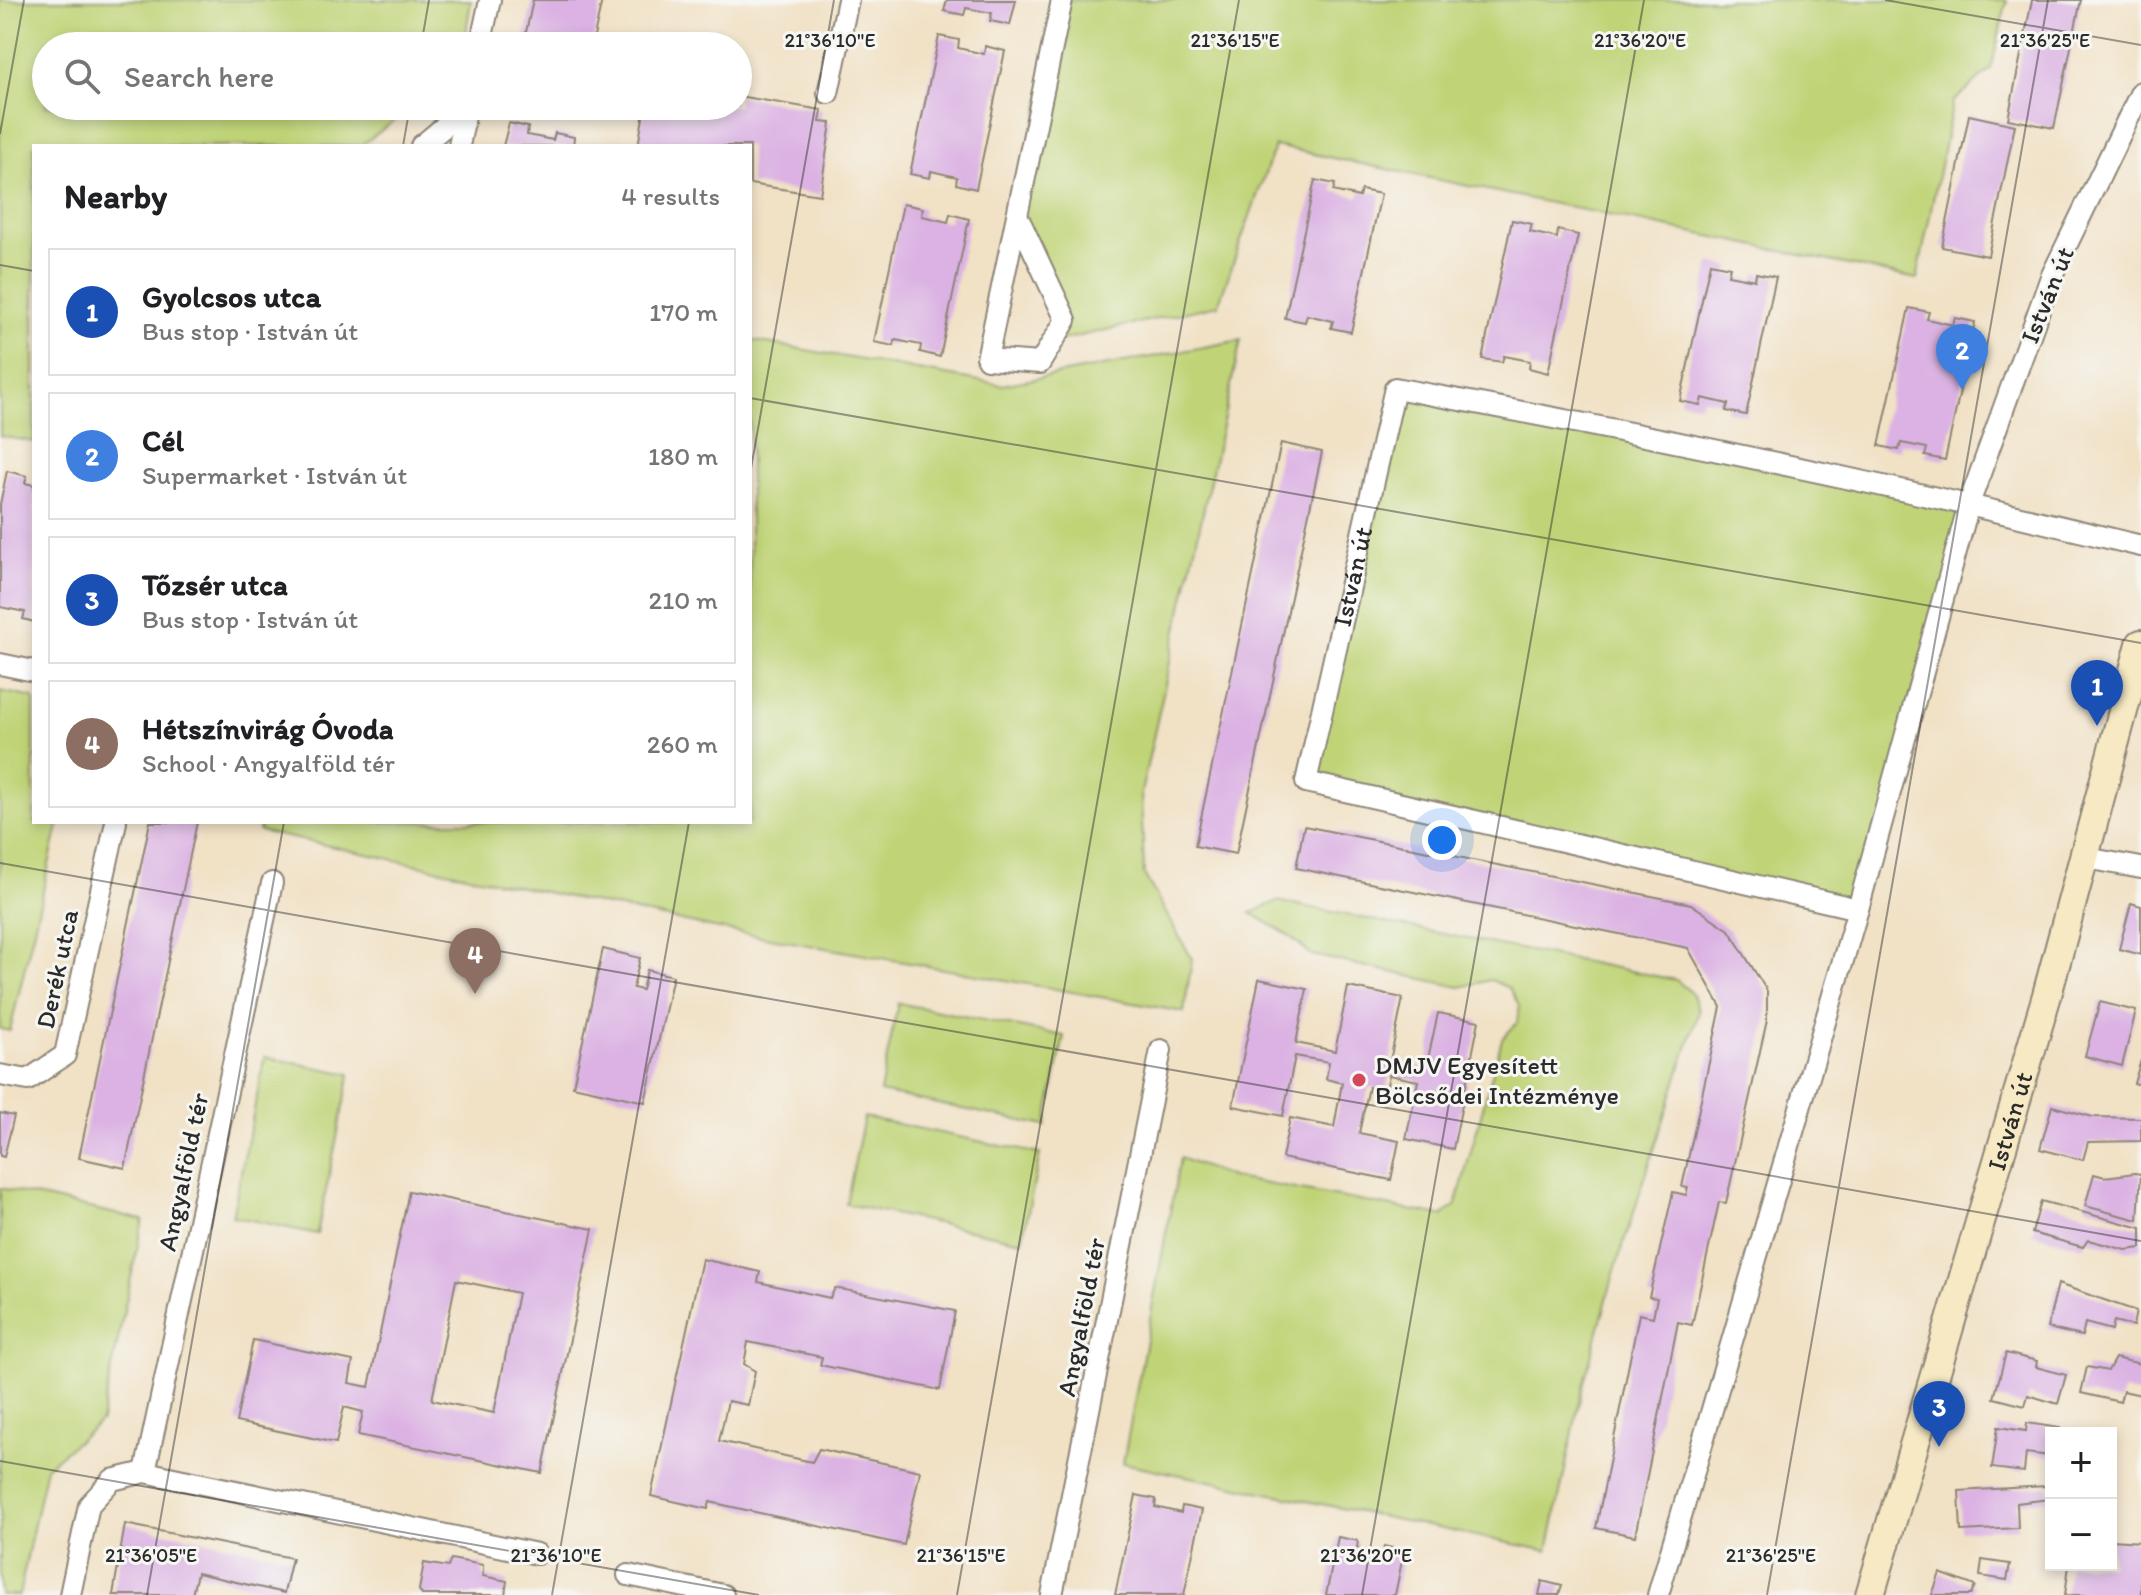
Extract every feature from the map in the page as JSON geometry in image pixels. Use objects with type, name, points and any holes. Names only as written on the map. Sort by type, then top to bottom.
[{"type":"street","points":[[483,32],[490,0]]},
{"type":"street","points":[[828,93],[848,0]]},
{"type":"street","points":[[1017,215],[1066,320],[1040,363],[987,359],[1017,215],[1062,0]]},
{"type":"street","name":"István út","points":[[1658,1595],[1858,909],[1969,504],[2051,277],[2141,92]]},
{"type":"street","points":[[423,144],[452,120]]},
{"type":"street","points":[[459,144],[464,120]]},
{"type":"street","name":"István út","points":[[1858,909],[1306,782],[1395,388],[1577,422],[1969,504],[2141,546]]},
{"type":"street","name":"István út","points":[[1870,1595],[2047,995],[2081,857],[2141,644]]},
{"type":"street","points":[[0,664],[32,671]]},
{"type":"street","name":"Derék utca","points":[[0,1075],[28,1080],[65,1055],[116,824]]},
{"type":"street","points":[[2081,857],[2141,868]]},
{"type":"street","name":"Angyalföld tér","points":[[145,1472],[272,883]]},
{"type":"street","name":"Angyalföld tér","points":[[1052,1595],[1161,1050]]},
{"type":"street","points":[[70,1595],[89,1505],[112,1480],[145,1472],[537,1554]]},
{"type":"street","points":[[628,1575],[723,1595]]},
{"type":"green space","points":[[0,0],[471,0],[466,32],[32,32],[32,120],[395,120],[363,144],[32,144],[32,442],[0,436]]},
{"type":"green space","points":[[1062,0],[2007,0],[1991,69],[1953,102],[1917,279],[1275,146],[1218,305],[1053,342],[1066,320],[1017,215]]},
{"type":"green space","points":[[752,340],[1002,385],[1241,340],[1141,793],[1144,874],[1192,959],[1184,1012],[714,928],[259,831],[261,824],[752,824]]},
{"type":"green space","points":[[1395,388],[1969,504],[1858,909],[1306,782]]},
{"type":"green space","points":[[0,691],[32,698],[32,824],[59,824],[10,1031],[0,1029]]},
{"type":"green space","points":[[1277,901],[1676,980],[1691,992],[1699,1011],[1615,1270],[1581,1393],[1548,1551],[1123,1463],[1180,1158],[1234,1178],[1442,1216],[1456,1205],[1502,1039],[1517,1023],[1519,1006],[1509,988],[1491,980],[1460,987],[1312,955],[1288,935],[1251,913]]},
{"type":"green space","points":[[898,1003],[1064,1036],[1046,1126],[880,1092]]},
{"type":"green space","points":[[265,1057],[350,1074],[317,1234],[232,1216]]},
{"type":"green space","points":[[864,1117],[1040,1154],[1022,1241],[846,1204]]},
{"type":"green space","points":[[0,1188],[143,1220],[101,1421],[46,1467],[19,1595],[0,1595]]},
{"type":"building","points":[[533,0],[602,0],[595,32],[526,32]]},
{"type":"building","points":[[947,0],[1016,0],[1010,25],[990,21],[992,13],[966,8],[964,15],[944,11]]},
{"type":"building","points":[[2032,0],[2081,0],[2054,128],[2008,119]]},
{"type":"building","points":[[939,36],[959,40],[958,48],[984,54],[985,46],[1005,51],[976,189],[956,184],[957,177],[931,171],[930,178],[910,174]]},
{"type":"building","points":[[752,98],[822,110],[820,122],[831,123],[820,195],[752,184],[752,144],[638,144],[643,120],[752,120]]},
{"type":"building","points":[[1969,115],[2015,125],[1988,256],[1942,247]]},
{"type":"building","points":[[509,123],[528,127],[527,135],[553,140],[555,133],[574,137],[573,144],[504,144]]},
{"type":"building","points":[[1315,180],[1335,184],[1333,191],[1359,197],[1361,190],[1381,194],[1351,332],[1331,328],[1333,321],[1307,315],[1305,322],[1285,318]]},
{"type":"building","points":[[903,204],[923,208],[922,216],[948,222],[950,214],[969,219],[940,357],[920,352],[921,345],[895,340],[894,346],[874,342]]},
{"type":"building","points":[[1512,220],[1532,224],[1530,232],[1557,238],[1558,230],[1578,235],[1548,373],[1529,368],[1530,361],[1504,356],[1502,362],[1482,359]]},
{"type":"building","points":[[1710,263],[1730,267],[1728,275],[1755,280],[1756,273],[1776,277],[1746,415],[1726,411],[1728,404],[1702,398],[1700,405],[1680,401]]},
{"type":"building","points":[[1909,308],[1929,312],[1927,319],[1953,325],[1955,318],[1975,322],[1945,460],[1925,456],[1927,448],[1901,443],[1899,450],[1879,446]]},
{"type":"building","points":[[1281,443],[1322,452],[1236,854],[1195,846]]},
{"type":"building","points":[[7,471],[27,476],[25,483],[32,485],[32,621],[23,619],[25,612],[0,607],[0,504]]},
{"type":"building","points":[[150,824],[197,824],[125,1168],[79,1158]]},
{"type":"building","points":[[1304,826],[1691,904],[1729,930],[1767,991],[1767,1020],[1726,1203],[1719,1202],[1692,1325],[1678,1322],[1635,1536],[1596,1528],[1639,1314],[1653,1317],[1657,1298],[1649,1297],[1673,1192],[1686,1195],[1688,1188],[1682,1187],[1721,1007],[1688,948],[1296,868]]},
{"type":"building","points":[[2131,903],[2141,906],[2141,955],[2119,949]]},
{"type":"building","points":[[603,949],[640,958],[633,988],[642,990],[647,970],[673,976],[645,1102],[573,1086]]},
{"type":"building","name":"DMJV Egyesített Bölcsődei Intézménye","points":[[1259,979],[1307,989],[1296,1043],[1335,1051],[1348,987],[1403,998],[1390,1061],[1426,1068],[1438,1013],[1479,1021],[1453,1149],[1406,1139],[1418,1081],[1389,1075],[1386,1090],[1369,1087],[1359,1133],[1399,1141],[1391,1180],[1282,1158],[1290,1118],[1334,1127],[1342,1083],[1326,1079],[1329,1062],[1295,1056],[1283,1116],[1233,1106]]},
{"type":"building","points":[[2100,1002],[2136,1011],[2122,1066],[2085,1056]]},
{"type":"building","points":[[2141,1060],[2141,1085],[2134,1083]]},
{"type":"building","points":[[2052,1106],[2093,1117],[2141,1118],[2141,1141],[2088,1142],[2083,1160],[2040,1149]]},
{"type":"building","points":[[0,1113],[14,1116],[4,1157],[0,1156]]},
{"type":"building","points":[[2094,1174],[2105,1177],[2141,1174],[2138,1220],[2085,1206]]},
{"type":"building","points":[[409,1191],[593,1229],[542,1473],[358,1435],[363,1412],[344,1407],[336,1443],[236,1422],[253,1340],[353,1361],[349,1383],[369,1387]],"holes":[[[456,1280],[518,1293],[494,1413],[432,1400]]]},
{"type":"building","points":[[2041,1201],[2141,1228],[2141,1248],[2126,1250],[2088,1240],[2083,1247],[2032,1233]]},
{"type":"building","points":[[702,1259],[760,1272],[758,1282],[830,1298],[835,1288],[955,1311],[940,1390],[820,1365],[822,1357],[748,1342],[744,1364],[755,1371],[748,1405],[728,1401],[719,1441],[812,1462],[819,1449],[920,1471],[904,1545],[710,1502],[708,1509],[651,1496]]},
{"type":"building","points":[[2058,1284],[2136,1311],[2133,1326],[2114,1321],[2112,1330],[2085,1323],[2082,1336],[2047,1328]]},
{"type":"building","points":[[2006,1353],[2037,1361],[2036,1367],[2066,1375],[2058,1404],[2028,1395],[2025,1406],[1994,1398]]},
{"type":"building","points":[[2115,1358],[2141,1364],[2141,1395],[2123,1391],[2120,1402],[2081,1393],[2087,1367],[2108,1371]]},
{"type":"building","points":[[2027,1423],[2053,1427],[2045,1427],[2045,1455],[2026,1453],[2024,1472],[1992,1468],[1998,1427],[2026,1431]]},
{"type":"building","points":[[2045,1486],[2045,1500],[2017,1503],[2018,1528],[1961,1531],[1959,1491]]},
{"type":"building","points":[[1136,1495],[1156,1499],[1155,1507],[1181,1513],[1182,1506],[1202,1510],[1184,1595],[1115,1595]]},
{"type":"building","points":[[125,1524],[292,1558],[284,1593],[197,1573],[192,1595],[113,1595]]},
{"type":"building","points":[[1338,1537],[1358,1541],[1357,1548],[1383,1554],[1384,1546],[1404,1551],[1395,1595],[1326,1595]]},
{"type":"building","points":[[2117,1540],[2141,1542],[2141,1595],[2065,1595],[2068,1571],[2117,1571]]},
{"type":"building","points":[[451,1559],[483,1565],[483,1576],[507,1581],[505,1595],[422,1595],[419,1590],[424,1563],[448,1567]]},
{"type":"building","points":[[1982,1560],[2010,1564],[2007,1580],[1980,1576]]},
{"type":"building","points":[[1940,1573],[1975,1586],[1971,1595],[1932,1595]]},
{"type":"building","points":[[1542,1581],[1562,1586],[1559,1595],[1539,1595]]},
{"type":"place","name":"Cél","points":[[1962,390]]},
{"type":"place","name":"Gyolcsos utca","points":[[2097,726]]},
{"type":"place","name":"Hétszínvirág Óvoda","points":[[475,994]]},
{"type":"place","name":"DMJV Egyesített Bölcsődei Intézménye","points":[[1359,1080]]},
{"type":"place","name":"Tőzsér utca","points":[[1939,1447]]}]
